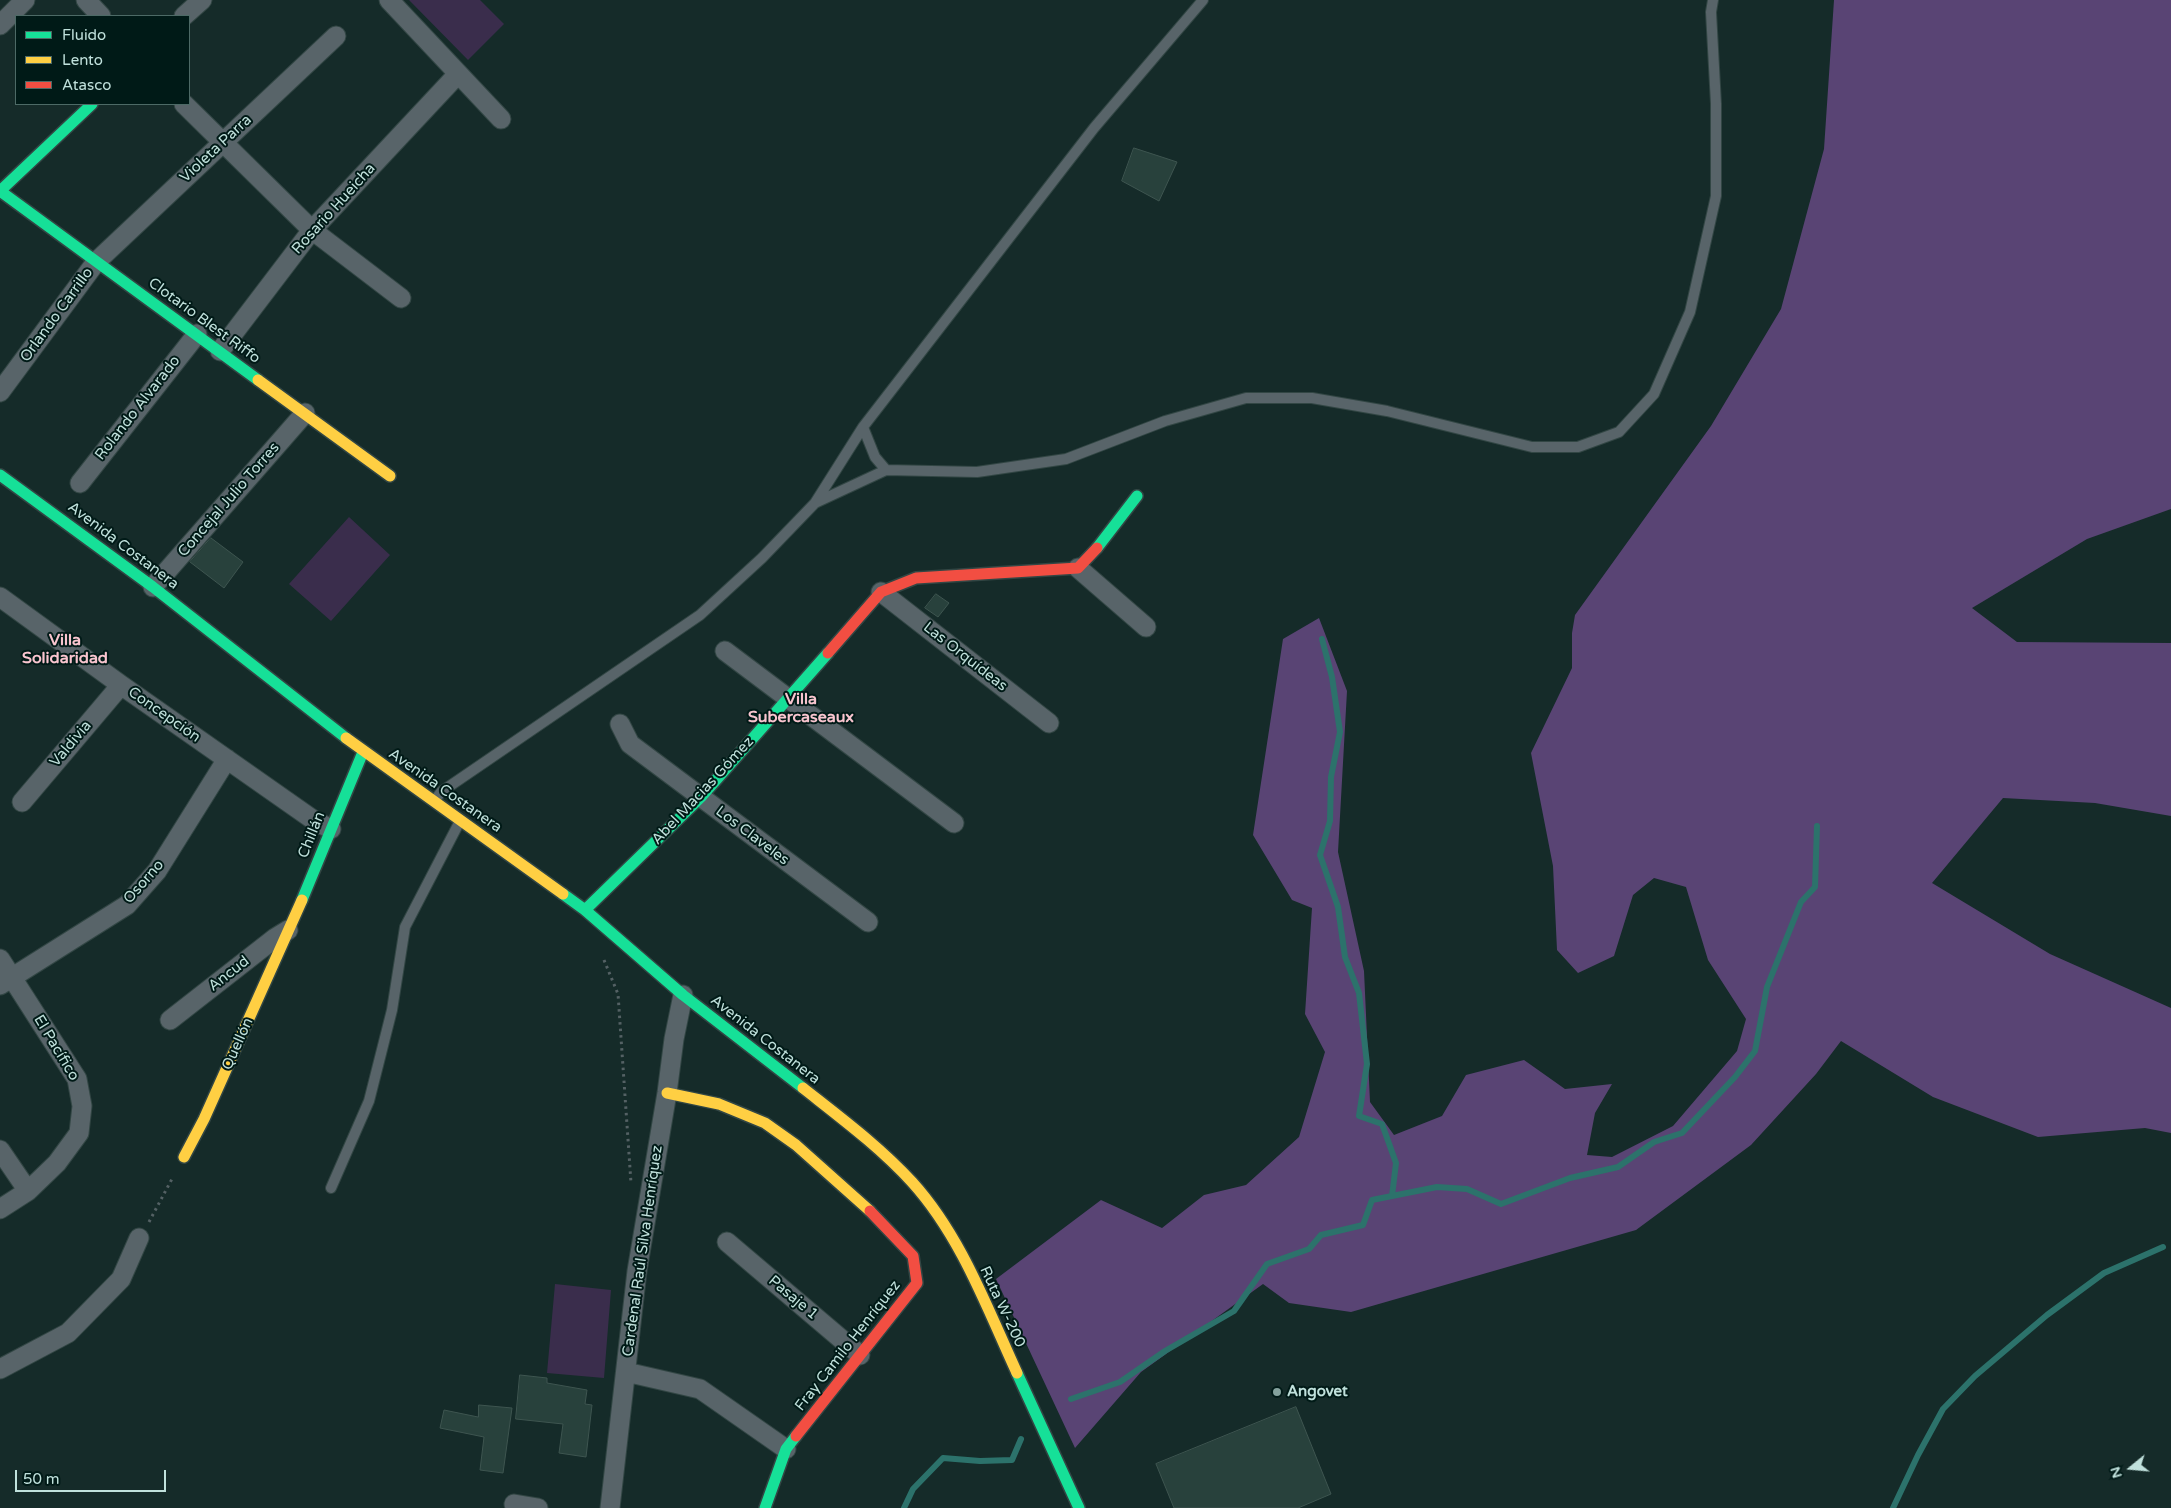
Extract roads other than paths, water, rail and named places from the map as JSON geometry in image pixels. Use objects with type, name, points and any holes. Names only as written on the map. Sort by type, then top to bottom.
[{"type":"street","points":[[0,25],[25,0]]},
{"type":"street","points":[[86,0],[100,15]]},
{"type":"street","points":[[185,15],[202,0]]},
{"type":"street","points":[[389,0],[457,75],[502,119]]},
{"type":"street","name":"Violeta Parra","points":[[96,262],[336,36]]},
{"type":"street","name":"Rosario Hueicha","points":[[220,351],[312,230],[457,75]]},
{"type":"street","points":[[0,192],[91,105]]},
{"type":"street","points":[[185,105],[312,230],[401,298]]},
{"type":"street","name":"Clotario Blest Riffo","points":[[0,192],[390,476]]},
{"type":"street","name":"Orlando Carrillo","points":[[0,392],[96,262]]},
{"type":"street","name":"Rolando Alvarado","points":[[80,483],[197,334]]},
{"type":"street","name":"Concejal Julio Torres","points":[[153,587],[305,413]]},
{"type":"street","name":"Avenida Costanera","points":[[0,475],[153,587],[363,752],[585,910],[683,995],[867,1138]]},
{"type":"street","points":[[1137,496],[1092,555],[1078,568],[1146,627]]},
{"type":"street","name":"Abel Macias Gómez","points":[[585,910],[701,798],[881,592],[916,578],[1078,568]]},
{"type":"street","name":"Las Orquídeas","points":[[881,592],[1049,723]]},
{"type":"street","name":"Concepción","points":[[0,598],[120,686],[315,821],[331,829]]},
{"type":"street","points":[[726,651],[787,700],[954,823]]},
{"type":"street","name":"Valdivia","points":[[22,802],[120,686]]},
{"type":"street","name":"Los Claveles","points":[[620,724],[630,744],[868,922]]},
{"type":"street","name":"Chillán","points":[[289,930],[363,752]]},
{"type":"street","name":"Osorno","points":[[6,981],[127,905],[157,871],[227,759]]},
{"type":"street","name":"Ancud","points":[[170,1020],[275,938],[289,930]]},
{"type":"street","name":"Quellón","points":[[184,1157],[204,1119],[289,930]]},
{"type":"street","name":"El Pacífico","points":[[0,959],[6,981],[77,1079],[82,1106],[79,1133],[57,1163],[28,1190],[0,1209]]},
{"type":"street","name":"Cardenal Raúl Silva Henríquez","points":[[610,1508],[637,1271],[667,1093],[674,1039],[683,995]]},
{"type":"street","name":"Fray Camilo Henríquez","points":[[667,1093],[719,1104],[765,1123],[796,1145],[861,1201],[913,1256],[917,1283],[786,1449],[765,1508]]},
{"type":"street","name":"Ruta W-200","points":[[867,1138],[913,1183],[942,1220],[968,1267],[1079,1508]]},
{"type":"street","points":[[0,1150],[28,1190]]},
{"type":"street","points":[[0,1369],[68,1333],[121,1279],[139,1238]]},
{"type":"street","name":"Pasaje 1","points":[[727,1242],[860,1355]]},
{"type":"street","points":[[626,1372],[700,1388],[786,1449]]},
{"type":"street","points":[[514,1504],[538,1508]]},
{"type":"lane","points":[[434,801],[441,792],[700,615],[762,558],[815,503],[863,427],[1094,128],[1203,0]]},
{"type":"lane","points":[[815,503],[886,470],[977,472],[1066,459],[1165,421],[1246,398],[1312,398],[1387,411],[1532,447],[1578,447],[1619,432],[1654,394],[1690,312],[1716,196],[1716,104],[1711,12],[1713,0]]},
{"type":"lane","points":[[863,427],[875,457],[886,470]]},
{"type":"lane","points":[[330,1188],[368,1101],[392,1010],[405,927],[460,820]]},
{"type":"waterway","points":[[1322,639],[1332,677],[1340,732],[1331,777],[1330,821],[1320,855],[1338,907],[1345,957],[1359,993],[1367,1064],[1359,1116],[1382,1124],[1396,1163],[1392,1196]]},
{"type":"waterway","points":[[1071,1399],[1120,1382],[1165,1351],[1234,1311],[1267,1264],[1309,1249],[1321,1235],[1363,1225],[1372,1200],[1437,1187],[1467,1189],[1501,1204],[1570,1178],[1618,1167],[1654,1142],[1682,1133],[1735,1077],[1755,1051],[1767,987],[1801,902],[1815,887],[1817,826]]},
{"type":"waterway","points":[[1893,1508],[1918,1455],[1943,1409],[1975,1376],[2047,1315],[2104,1273],[2163,1247]]},
{"type":"waterway","points":[[904,1508],[913,1489],[943,1458],[980,1461],[1012,1460],[1021,1439]]},
{"type":"place","name":"Angovet","points":[[1277,1392]]},
{"type":"district","name":"Villa Solidaridad","points":[[65,650]]},
{"type":"district","name":"Villa Subercaseaux","points":[[801,709]]}]
